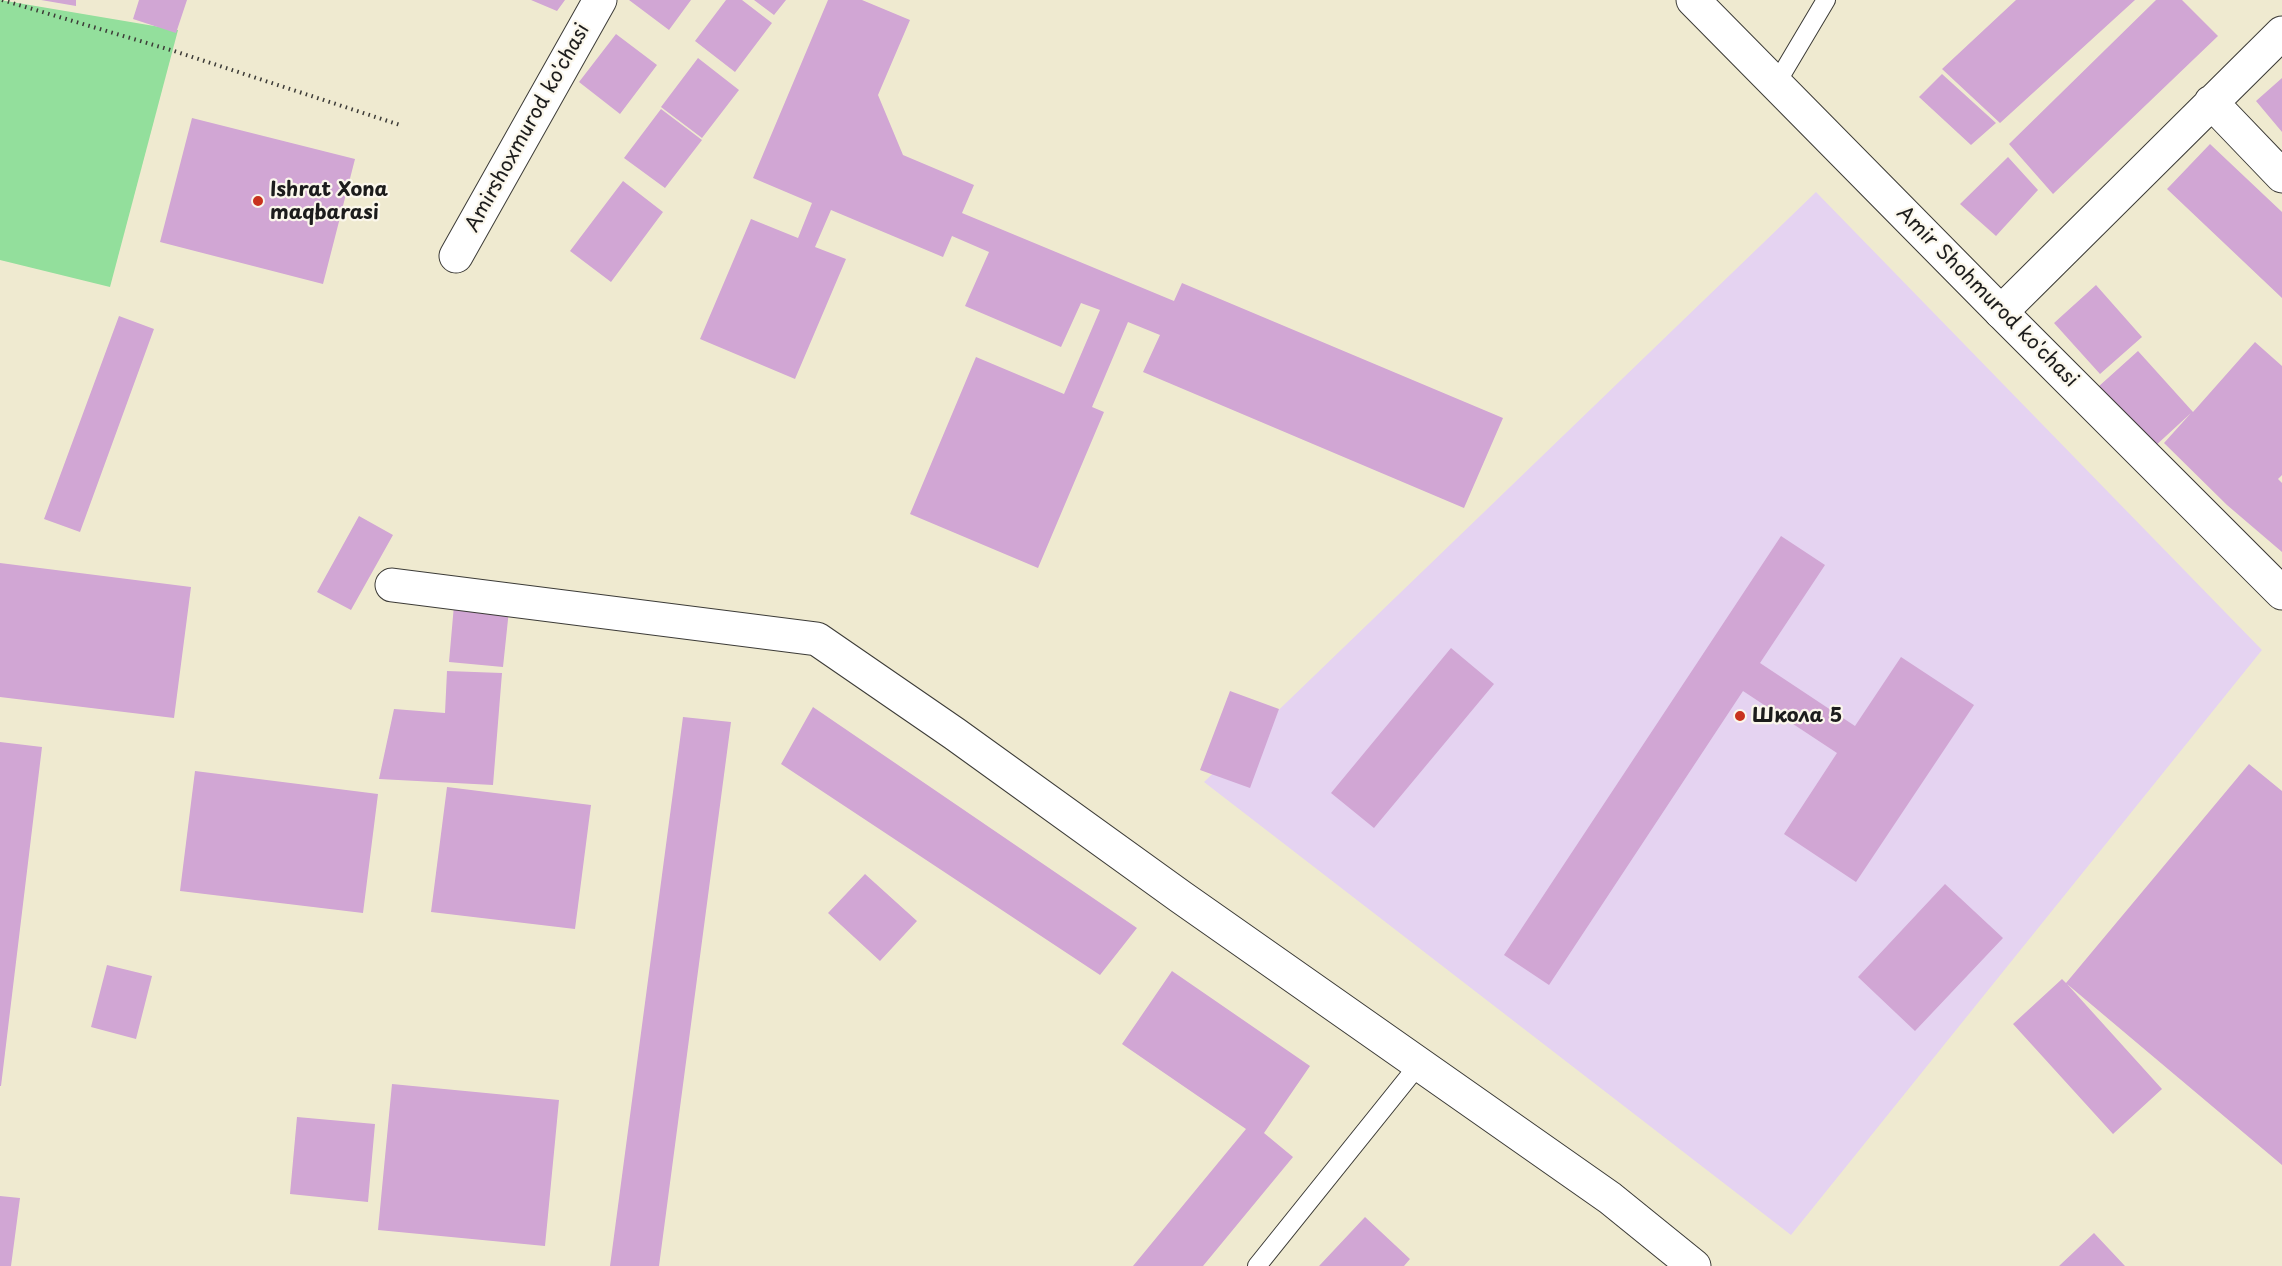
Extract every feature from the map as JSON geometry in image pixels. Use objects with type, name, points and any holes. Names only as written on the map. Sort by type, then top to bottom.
[{"type":"street","name":"Amirshoxmurod ko'chasi","points":[[456,256],[600,0]]},
{"type":"street","name":"Amir Shohmurod ko'chasi","points":[[1693,0],[2282,593]]},
{"type":"street","points":[[2001,312],[2282,33]]},
{"type":"street","points":[[2211,102],[2282,176]]},
{"type":"street","points":[[392,585],[818,639],[956,734],[1182,897],[1610,1198],[1694,1266]]},
{"type":"lane","points":[[1776,84],[1826,0]]},
{"type":"lane","points":[[1257,1266],[1420,1063]]},
{"type":"path","points":[[2,0],[174,51],[400,125]]},
{"type":"shaded area","name":"Школа 5","points":[[1816,192],[2262,650],[1791,1235],[1204,782]]},
{"type":"green space","points":[[0,0],[178,30],[110,287],[0,260]]},
{"type":"building","points":[[41,0],[76,0],[76,6]]},
{"type":"building","points":[[139,0],[187,0],[176,33],[133,19]]},
{"type":"building","points":[[531,0],[565,0],[557,11]]},
{"type":"building","points":[[629,0],[691,0],[669,30]]},
{"type":"building","points":[[726,0],[742,0],[772,23],[735,72],[695,41]]},
{"type":"building","points":[[754,0],[786,0],[774,15]]},
{"type":"building","points":[[828,0],[862,0],[910,20],[878,95],[903,155],[974,185],[962,213],[1174,301],[1182,283],[1503,418],[1464,508],[1143,372],[1160,335],[1128,322],[1092,407],[1104,412],[1038,568],[910,514],[976,357],[1064,394],[1100,310],[1081,303],[1061,347],[965,306],[989,252],[952,236],[943,257],[831,210],[815,247],[846,259],[795,379],[700,339],[751,219],[798,238],[812,203],[753,178]]},
{"type":"building","points":[[2016,0],[2135,0],[2000,123],[1942,69]]},
{"type":"building","points":[[2156,0],[2182,0],[2218,36],[2053,194],[2009,144]]},
{"type":"building","points":[[616,34],[657,65],[620,114],[579,82]]},
{"type":"building","points":[[698,58],[739,90],[702,138],[661,107]]},
{"type":"building","points":[[1942,74],[1996,123],[1971,145],[1919,97]]},
{"type":"building","points":[[2282,78],[2282,132],[2256,101]]},
{"type":"building","points":[[661,109],[702,140],[665,188],[624,158]]},
{"type":"building","name":"Ishrat Хоnа mаqbаrasi","points":[[192,118],[355,159],[323,284],[160,242]]},
{"type":"building","points":[[2210,144],[2282,212],[2282,298],[2167,189]]},
{"type":"building","points":[[2008,157],[2038,190],[1996,236],[1960,204]]},
{"type":"building","points":[[623,181],[663,212],[611,282],[570,251]]},
{"type":"building","points":[[2096,285],[2142,337],[2100,374],[2054,323]]},
{"type":"building","points":[[119,316],[154,329],[80,532],[44,519]]},
{"type":"building","points":[[2255,342],[2282,366],[2282,475],[2278,479],[2282,483],[2282,552],[2227,505],[2164,443],[2191,413],[2153,448],[2098,387],[2138,351],[2193,412]]},
{"type":"building","points":[[359,516],[393,535],[351,610],[317,592]]},
{"type":"building","points":[[1781,536],[1825,565],[1760,663],[1855,726],[1901,657],[1974,705],[1856,882],[1784,834],[1837,753],[1743,691],[1549,985],[1504,955]]},
{"type":"building","points":[[0,563],[191,587],[174,718],[0,697]]},
{"type":"building","points":[[454,605],[509,610],[503,667],[449,662]]},
{"type":"building","points":[[1451,648],[1494,684],[1374,828],[1331,793]]},
{"type":"building","points":[[447,671],[502,673],[493,785],[379,779],[394,709],[445,713]]},
{"type":"building","points":[[1230,691],[1279,709],[1250,788],[1200,770]]},
{"type":"building","points":[[813,707],[1137,928],[1100,975],[781,764]]},
{"type":"building","points":[[683,717],[731,722],[659,1266],[610,1266]]},
{"type":"building","points":[[0,742],[42,747],[1,1086],[0,1086]]},
{"type":"building","points":[[2249,764],[2282,791],[2282,1165],[2067,984],[2162,1089],[2113,1134],[2013,1024],[2062,979],[2066,983]]},
{"type":"building","points":[[195,771],[378,794],[363,913],[180,891]]},
{"type":"building","points":[[447,787],[591,805],[575,929],[431,912]]},
{"type":"building","points":[[865,874],[917,921],[880,961],[828,913]]},
{"type":"building","points":[[1945,884],[2003,938],[1915,1031],[1858,977]]},
{"type":"building","points":[[107,965],[152,976],[136,1039],[91,1027]]},
{"type":"building","points":[[1172,971],[1310,1066],[1264,1133],[1293,1157],[1203,1266],[1133,1266],[1246,1129],[1122,1044]]},
{"type":"building","points":[[392,1084],[559,1100],[545,1246],[378,1230]]},
{"type":"building","points":[[297,1117],[375,1124],[368,1202],[290,1194]]},
{"type":"building","points":[[0,1196],[20,1198],[11,1266],[0,1266]]},
{"type":"building","points":[[1365,1217],[1410,1259],[1404,1266],[1319,1266]]},
{"type":"building","points":[[2094,1233],[2125,1266],[2059,1266]]},
{"type":"place","name":"Ishrat Хоnа mаqbаrasi","points":[[258,201]]},
{"type":"place","name":"Школа 5","points":[[1740,716]]}]
